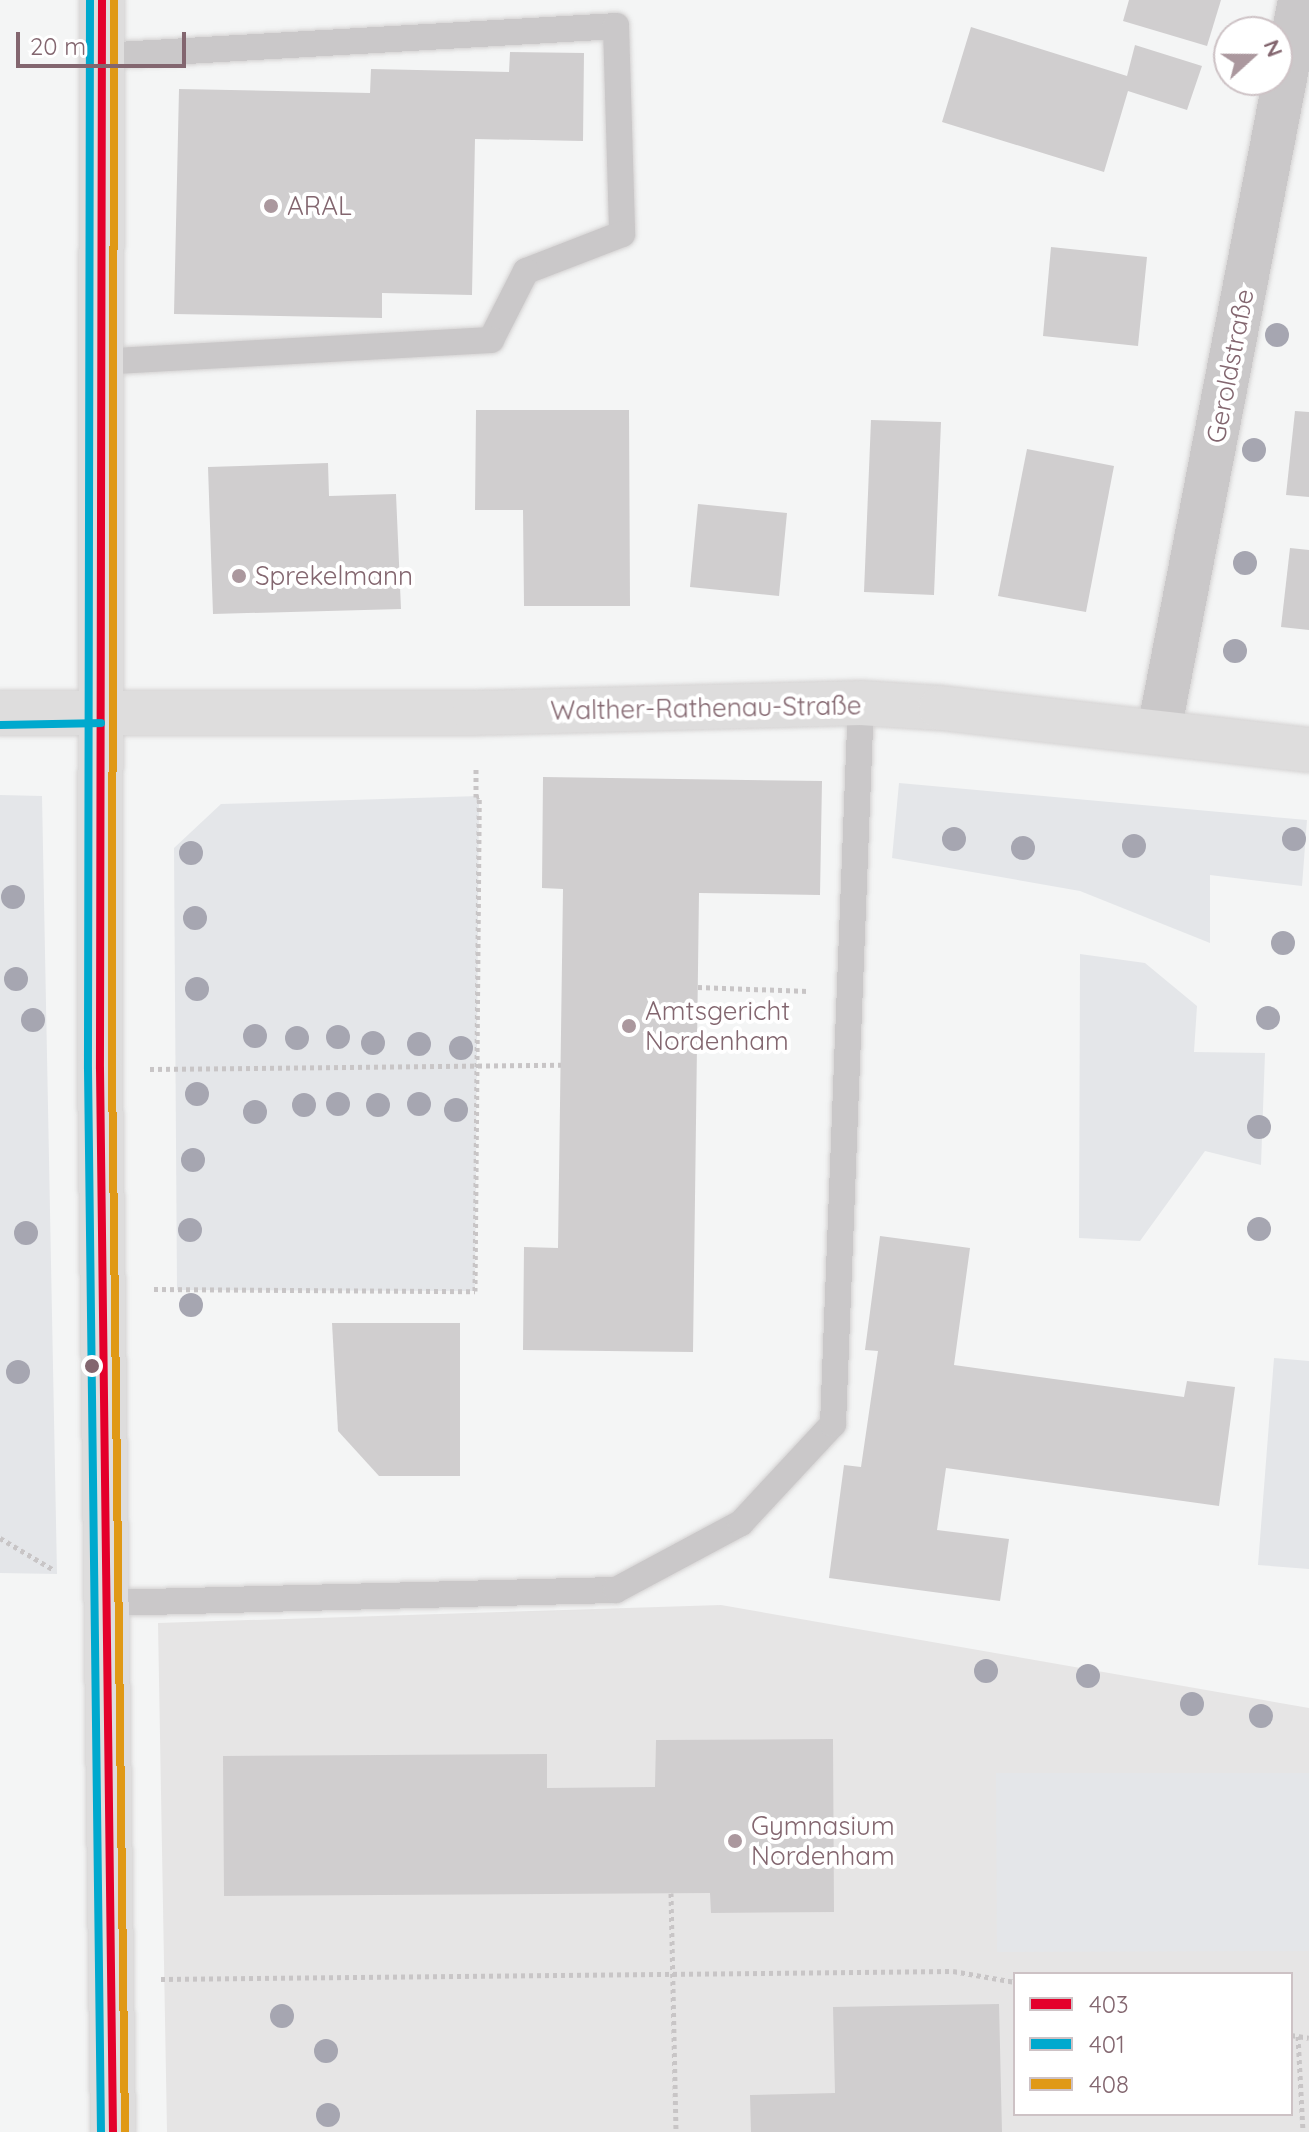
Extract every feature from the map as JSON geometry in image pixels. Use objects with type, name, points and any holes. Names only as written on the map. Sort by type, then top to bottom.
[{"type":"street","points":[[102,0],[100,1069],[113,2132]]},
{"type":"street","name":"Geroldstraße","points":[[1159,731],[1300,0]]},
{"type":"street","name":"Walther-Rathenau-Straße","points":[[0,713],[475,713],[861,703],[1159,731],[1309,750]]},
{"type":"lane","points":[[101,56],[616,26],[622,234],[526,271],[491,340],[102,362]]},
{"type":"lane","points":[[108,1603],[616,1590],[741,1523],[833,1424],[861,703]]},
{"type":"path","points":[[104,1289],[475,1291],[479,796],[476,797],[475,713]]},
{"type":"path","points":[[698,987],[849,992]]},
{"type":"path","points":[[100,1069],[561,1065]]},
{"type":"path","points":[[671,1893],[676,2132]]},
{"type":"path","points":[[110,1979],[953,1971],[1013,1982]]},
{"type":"path","points":[[1303,2132],[1294,2035],[1309,2038]]},
{"type":"shaded area","points":[[899,783],[1307,820],[1302,886],[1210,875],[1210,943],[1080,891],[892,858]]},
{"type":"shaded area","points":[[0,795],[42,796],[57,1574],[0,1573]]},
{"type":"shaded area","points":[[479,796],[475,1291],[177,1290],[174,848],[221,804]]},
{"type":"shaded area","points":[[1080,954],[1145,963],[1197,1006],[1194,1052],[1265,1053],[1261,1165],[1205,1151],[1140,1241],[1079,1238]]},
{"type":"shaded area","points":[[1274,1358],[1309,1361],[1309,1569],[1258,1565]]},
{"type":"shaded area","name":"Gymnasium Nordenham","points":[[721,1605],[1309,1708],[1309,2132],[167,2132],[158,1623]]},
{"type":"shaded area","points":[[996,1773],[1309,1773],[1309,1951],[997,1952]]},
{"type":"building","points":[[1129,0],[1221,0],[1216,16],[1213,16],[1207,46],[1123,21]]},
{"type":"building","points":[[971,27],[1127,76],[1135,45],[1202,66],[1187,110],[1128,91],[1104,172],[942,122]]},
{"type":"building","points":[[510,52],[584,53],[583,141],[475,139],[472,295],[382,293],[382,318],[174,314],[179,89],[370,93],[371,69],[509,72]]},
{"type":"building","points":[[1051,247],[1147,257],[1138,346],[1043,336]]},
{"type":"building","points":[[476,410],[629,410],[630,606],[524,606],[523,510],[475,510]]},
{"type":"building","points":[[1295,411],[1309,412],[1309,497],[1286,495]]},
{"type":"building","points":[[871,420],[941,422],[934,595],[864,592]]},
{"type":"building","points":[[1027,449],[1114,466],[1086,612],[998,596]]},
{"type":"building","points":[[328,463],[329,496],[396,494],[401,609],[213,614],[208,467]]},
{"type":"building","points":[[698,504],[787,513],[779,596],[690,587]]},
{"type":"building","points":[[1290,548],[1309,550],[1309,630],[1281,627]]},
{"type":"building","name":"Amtsgericht Nordenham","points":[[543,777],[822,781],[820,895],[699,893],[693,1352],[523,1350],[524,1247],[558,1248],[563,889],[542,888]]},
{"type":"building","points":[[880,1236],[970,1248],[954,1365],[1184,1397],[1187,1381],[1235,1387],[1219,1506],[946,1468],[937,1530],[1009,1539],[1000,1601],[829,1578],[844,1465],[861,1467],[878,1351],[865,1350]]},
{"type":"building","points":[[332,1323],[460,1323],[460,1476],[379,1476],[338,1431]]},
{"type":"building","points":[[833,1739],[834,1912],[711,1913],[710,1893],[224,1896],[223,1756],[547,1754],[547,1788],[655,1787],[656,1740]]},
{"type":"building","points":[[999,2004],[1002,2132],[751,2132],[750,2095],[835,2093],[833,2007]]},
{"type":"transit line","name":"401","points":[[90,0],[88,1069],[101,2132]]},
{"type":"transit line","name":"403","points":[[102,0],[100,1069],[113,2132]]},
{"type":"transit line","name":"408","points":[[114,0],[112,1069],[125,2132]]},
{"type":"transit line","name":"401","points":[[0,725],[101,723]]},
{"type":"place","name":"ARAL","points":[[271,206]]},
{"type":"place","name":"Sprekelmann","points":[[239,576]]},
{"type":"place","name":"Amtsgericht Nordenham","points":[[629,1026]]},
{"type":"place","name":"Gymnasium Nordenham","points":[[735,1841]]}]
